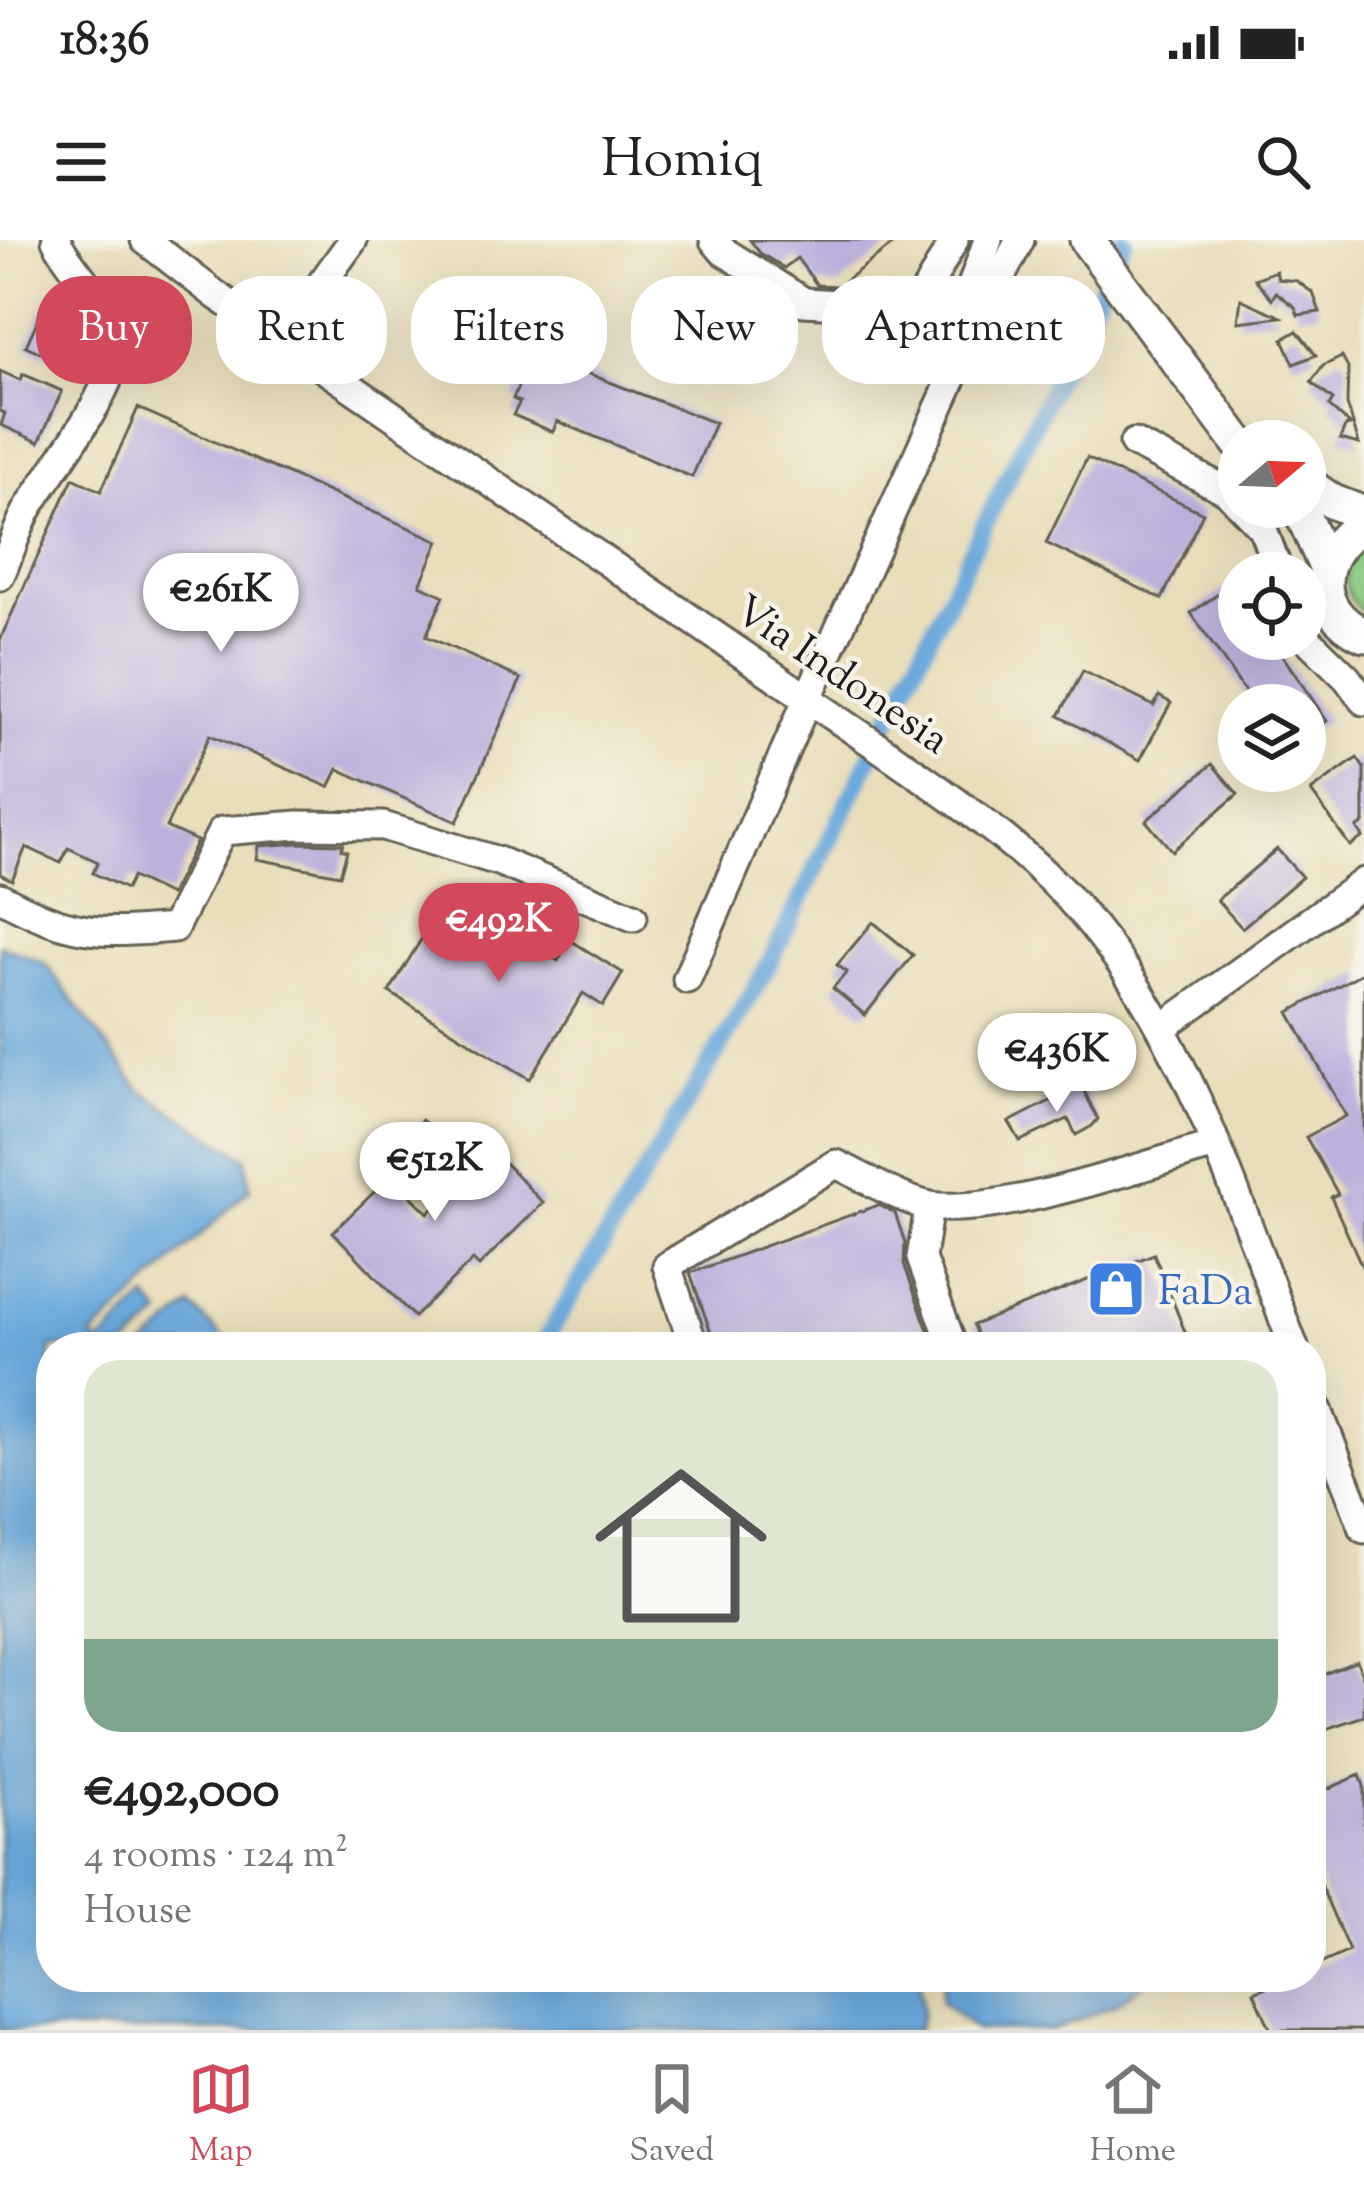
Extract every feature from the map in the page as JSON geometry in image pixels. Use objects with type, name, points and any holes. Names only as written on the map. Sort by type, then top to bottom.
[{"type":"main road","points":[[1093,242],[1245,420]]},
{"type":"main road","points":[[1133,286],[1223,420]]},
{"type":"main road","points":[[1326,497],[1364,514]]},
{"type":"main road","points":[[1326,568],[1334,548],[1364,524]]},
{"type":"main road","points":[[1326,593],[1334,613],[1364,635]]},
{"type":"street","points":[[0,576],[29,508],[71,449],[114,355],[116,338],[99,301],[56,240]]},
{"type":"street","name":"Via Indonesia","points":[[146,240],[216,295]]},
{"type":"street","points":[[327,276],[353,240]]},
{"type":"street","points":[[714,240],[723,251],[804,302],[822,303]]},
{"type":"street","points":[[934,276],[954,240]]},
{"type":"street","points":[[980,276],[988,240]]},
{"type":"street","points":[[1000,276],[1024,243]]},
{"type":"street","name":"Via Indonesia","points":[[349,384],[993,828],[1080,910],[1136,983],[1191,1083],[1288,1332]]},
{"type":"street","points":[[687,979],[942,384]]},
{"type":"street","points":[[1134,443],[1218,486]]},
{"type":"street","points":[[1326,660],[1364,701]]},
{"type":"street","points":[[0,897],[46,922],[102,934],[174,928],[222,831],[298,825],[383,826],[498,861],[633,916]]},
{"type":"street","points":[[1162,1028],[1364,882]]},
{"type":"street","points":[[689,1332],[667,1266],[836,1164],[929,1206],[1023,1197],[1215,1145]]},
{"type":"street","points":[[929,1206],[921,1258],[948,1332]]},
{"type":"street","points":[[1326,1430],[1364,1528]]},
{"type":"green space","points":[[1364,545],[1364,614],[1350,598],[1345,580],[1349,561]]},
{"type":"water","points":[[0,945],[44,962],[140,1090],[246,1158],[250,1189],[97,1332],[36,1332],[36,1992],[920,1992],[922,2013],[918,2030],[0,2030]]},
{"type":"water","points":[[147,1298],[162,1315],[143,1332],[112,1332]]},
{"type":"water","points":[[191,1306],[218,1332],[162,1332]]},
{"type":"water","points":[[942,1992],[1133,1992],[1115,2005],[1054,2030],[976,2030],[941,2002]]},
{"type":"building","points":[[750,240],[899,240],[851,276],[822,276],[822,285],[797,258],[784,268],[760,253]]},
{"type":"building","points":[[1276,271],[1278,279],[1297,281],[1313,293],[1320,312],[1298,315],[1276,292],[1272,299],[1255,279]]},
{"type":"building","points":[[1241,299],[1281,317],[1238,322]]},
{"type":"building","points":[[36,324],[36,351],[26,346]]},
{"type":"building","points":[[1297,331],[1316,355],[1294,364],[1283,339]]},
{"type":"building","points":[[1342,357],[1348,368],[1347,404],[1359,444],[1340,439],[1350,425],[1329,406],[1333,400],[1311,382],[1323,366]]},
{"type":"building","points":[[0,371],[20,380],[23,374],[36,384],[62,391],[39,442],[1,425],[5,413],[0,411]]},
{"type":"building","points":[[607,381],[715,423],[692,477],[557,421],[553,432],[513,415],[520,402],[513,399],[519,384]]},
{"type":"building","points":[[138,408],[439,541],[420,585],[444,596],[426,636],[521,679],[457,822],[338,769],[329,787],[210,735],[166,827],[197,841],[170,895],[132,877],[126,889],[93,873],[98,862],[68,848],[61,863],[26,847],[12,880],[0,874],[0,640],[73,478],[101,491]]},
{"type":"building","points":[[1087,458],[1203,513],[1162,599],[1046,543]]},
{"type":"building","points":[[1218,594],[1218,652],[1191,613]]},
{"type":"building","points":[[1223,660],[1285,660],[1302,684],[1240,684]]},
{"type":"building","points":[[1083,671],[1154,706],[1159,696],[1171,703],[1140,760],[1059,716]]},
{"type":"building","points":[[1357,758],[1364,768],[1364,823],[1357,828],[1363,837],[1350,846],[1312,792],[1326,792],[1326,780]]},
{"type":"building","points":[[1212,764],[1218,771],[1218,792],[1238,794],[1172,851],[1146,821]]},
{"type":"building","points":[[343,844],[341,849],[347,851],[340,875],[257,859],[259,846]]},
{"type":"building","points":[[1277,849],[1302,877],[1242,928],[1217,900]]},
{"type":"building","points":[[449,894],[558,961],[570,940],[623,973],[603,1006],[583,993],[530,1079],[389,992]]},
{"type":"building","points":[[873,922],[913,955],[865,1015],[833,988],[847,972],[837,965]]},
{"type":"building","points":[[1364,972],[1364,1271],[1331,1197],[1338,1194],[1306,1137],[1346,1116],[1289,1012]]},
{"type":"building","points":[[1081,1085],[1098,1119],[1092,1126],[1076,1135],[1068,1119],[1020,1141],[1009,1122]]},
{"type":"building","points":[[422,1120],[444,1142],[400,1185],[428,1213],[493,1150],[543,1203],[479,1266],[473,1260],[414,1317],[333,1232],[408,1159],[396,1146]]},
{"type":"building","points":[[878,1205],[895,1213],[905,1243],[904,1264],[929,1332],[711,1332],[690,1273]]},
{"type":"building","name":"FaDa","points":[[1154,1254],[1185,1332],[976,1332],[973,1325]]},
{"type":"building","points":[[1357,1661],[1364,1680],[1364,1716],[1326,1729],[1326,1673]]},
{"type":"building","points":[[1360,1775],[1364,1786],[1364,2030],[1271,2030],[1254,1992],[1326,1992],[1326,1961],[1349,1951],[1326,1898],[1326,1790]]},
{"type":"waterway","points":[[550,1332],[767,968],[1124,240]]},
{"type":"place","name":"FaDa","points":[[1116,1289]]}]
